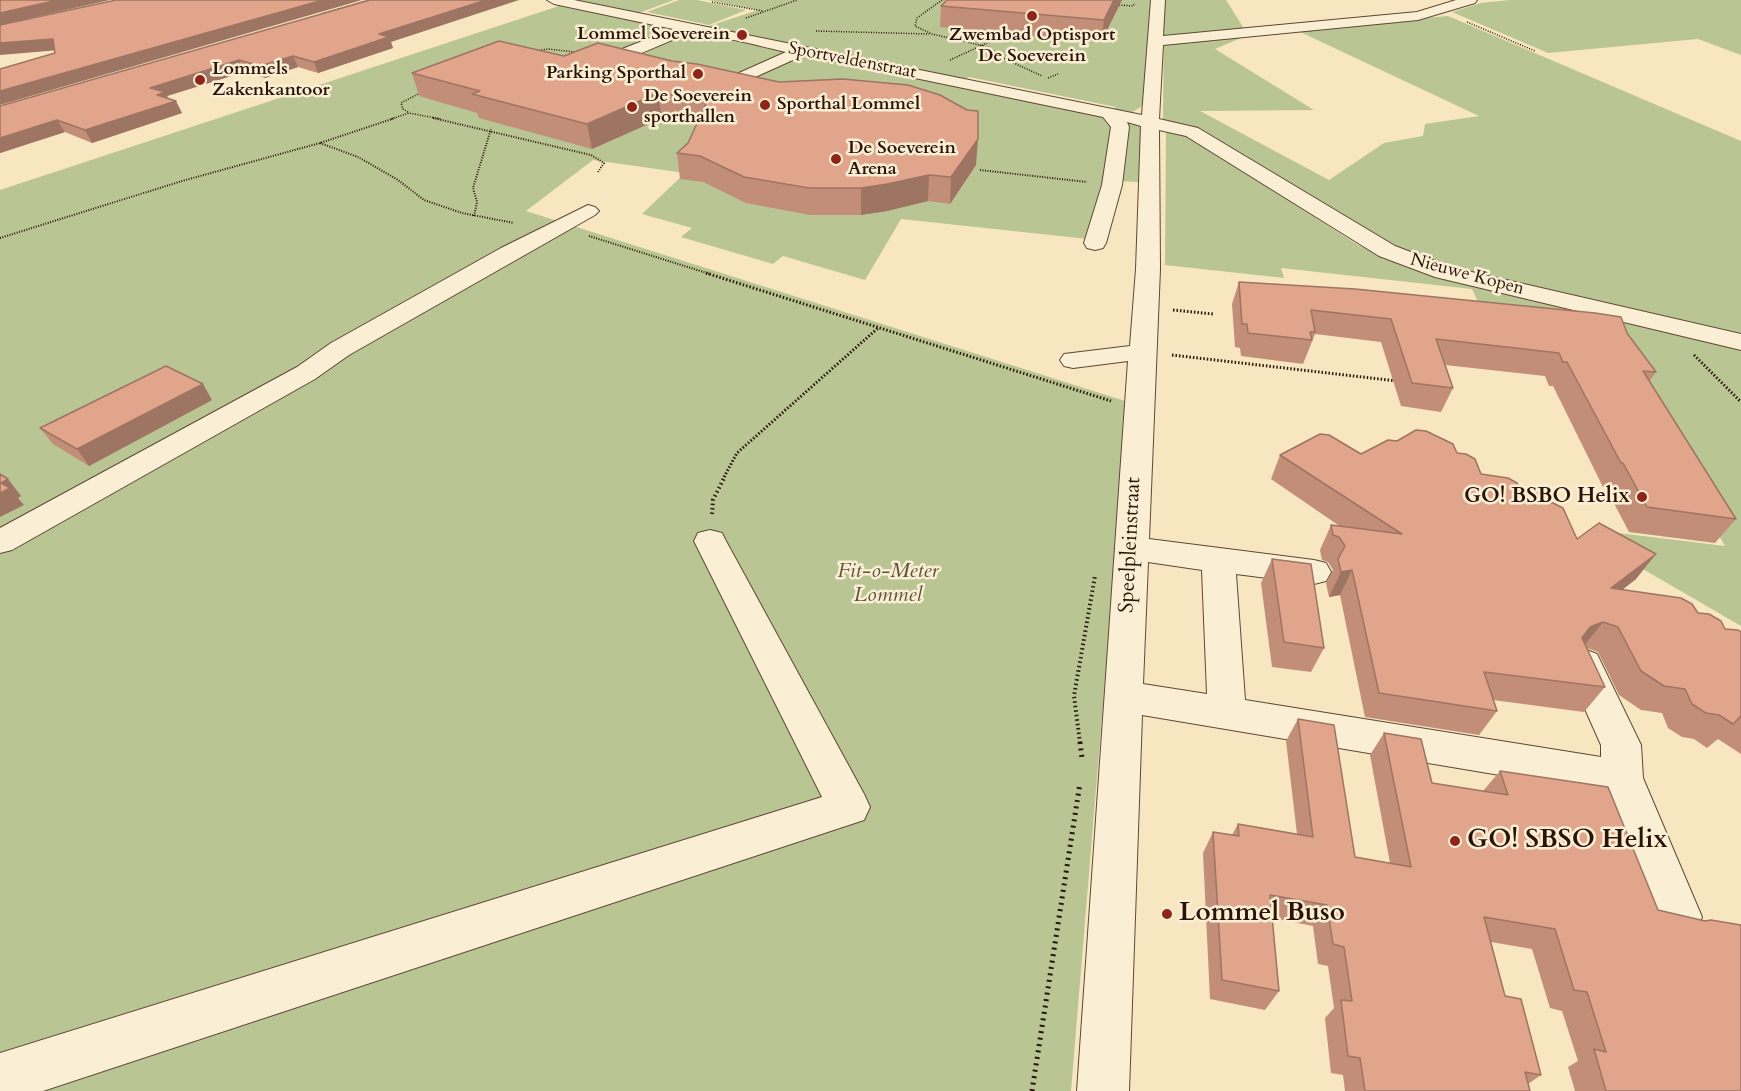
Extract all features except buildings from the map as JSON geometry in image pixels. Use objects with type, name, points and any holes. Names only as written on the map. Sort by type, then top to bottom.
[{"type":"street","name":"Sportveldenstraat","points":[[554,0],[770,45],[795,44],[1150,123]]},
{"type":"street","name":"Speelpleinstraat","points":[[1103,1091],[1146,306],[1150,123],[1158,0]]},
{"type":"street","points":[[1156,41],[1406,17],[1439,10],[1463,0]]},
{"type":"street","points":[[0,31],[120,1]]},
{"type":"street","points":[[0,25],[56,17]]},
{"type":"street","points":[[596,57],[619,56],[688,28]]},
{"type":"street","points":[[693,80],[713,83],[733,82],[779,61],[795,44]]},
{"type":"street","points":[[619,56],[620,61],[638,67]]},
{"type":"street","points":[[777,80],[794,66],[779,61]]},
{"type":"street","points":[[1095,243],[1112,185],[1120,127],[1117,120],[1109,113]]},
{"type":"street","name":"Nieuwe Kopen","points":[[1150,123],[1192,132],[1326,216],[1387,251],[1415,263],[1443,272],[1741,342]]},
{"type":"street","points":[[0,542],[306,373],[340,349],[509,253],[588,212]]},
{"type":"street","points":[[1072,360],[1142,349]]},
{"type":"street","points":[[0,1079],[849,807],[710,541]]},
{"type":"street","points":[[1131,548],[1314,572]]},
{"type":"street","points":[[1218,560],[1227,713]]},
{"type":"street","points":[[1584,664],[1621,745],[1622,778],[1679,917]]},
{"type":"street","points":[[1123,696],[1622,778]]},
{"type":"path","points":[[313,16],[369,0]]},
{"type":"path","points":[[742,19],[797,0]]},
{"type":"path","points":[[942,0],[916,18],[915,26],[932,34],[981,46],[1057,81]]},
{"type":"path","points":[[1119,5],[1133,6],[1136,0]]},
{"type":"path","points":[[712,2],[764,11]]},
{"type":"path","points":[[932,7],[944,7]]},
{"type":"path","points":[[1439,10],[1534,51]]},
{"type":"path","points":[[811,30],[932,34]]},
{"type":"path","points":[[941,64],[1012,32]]},
{"type":"path","points":[[531,51],[565,50],[596,57]]},
{"type":"path","points":[[1048,78],[1058,74]]},
{"type":"path","points":[[420,93],[401,103],[403,109],[409,113],[491,129],[591,155],[604,163],[598,172]]},
{"type":"path","points":[[0,238],[182,181],[320,143],[409,113]]},
{"type":"path","points":[[474,216],[477,202],[473,188],[491,129]]},
{"type":"path","points":[[320,143],[358,157],[398,180],[424,200],[474,216],[557,229],[639,250],[1139,408]]},
{"type":"path","points":[[980,170],[1112,185]]},
{"type":"path","points":[[1146,306],[1213,314]]},
{"type":"path","points":[[1668,325],[1723,386],[1741,402]]},
{"type":"path","points":[[710,541],[713,500],[737,453],[879,327]]},
{"type":"path","points":[[1142,349],[1173,355],[1397,381]]},
{"type":"path","points":[[1108,409],[1109,400]]},
{"type":"path","points":[[1083,765],[1074,696],[1095,571]]},
{"type":"path","points":[[1032,1091],[1081,777]]},
{"type":"green space","points":[[674,0],[636,14],[573,1]]},
{"type":"green space","points":[[679,0],[697,0],[746,10],[709,25],[647,12]]},
{"type":"green space","points":[[708,0],[1152,0],[1143,100],[1141,107],[1132,112],[1111,112],[1116,107],[969,77],[962,81],[703,28],[758,10]]},
{"type":"green space","points":[[1164,0],[1226,0],[1248,35],[1215,49],[1314,110],[1200,111],[1329,180],[1384,143],[1423,136],[1425,124],[1479,116],[1296,30],[1448,16],[1741,141],[1741,338],[1432,266],[1163,121]]},
{"type":"green space","points":[[1510,0],[1741,0],[1741,55],[1698,39],[1548,53],[1452,12],[1481,3]]},
{"type":"green space","name":"Fit-o-Meter Lommel","points":[[559,6],[1137,123],[1144,129],[1138,182],[1103,180],[1088,239],[901,219],[865,280],[783,256],[773,264],[681,237],[692,228],[642,214],[685,173],[593,160],[526,211],[1128,402],[1071,1091],[0,1091],[0,190]]},
{"type":"green space","points":[[1166,130],[1190,137],[1358,245],[1391,260],[1741,347],[1741,626],[1617,554],[1610,532],[1725,546],[1607,337],[1487,322],[1472,289],[1281,268],[1284,278],[1165,265]]},
{"type":"place","name":"Zwembad Optisport De Soeverein","points":[[1032,16]]},
{"type":"place","name":"Lommel Soeverein","points":[[742,35]]},
{"type":"place","name":"Parking Sporthal","points":[[698,74]]},
{"type":"place","name":"Lommels Zakenkantoor","points":[[200,80]]},
{"type":"place","name":"Sporthal Lommel","points":[[765,105]]},
{"type":"place","name":"De Soeverein sporthallen","points":[[632,107]]},
{"type":"place","name":"De Soeverein Arena","points":[[836,159]]},
{"type":"place","name":"GO! BSBO Helix","points":[[1642,497]]},
{"type":"place","name":"GO! SBSO Helix","points":[[1455,841]]},
{"type":"place","name":"Lommel Buso","points":[[1167,914]]}]
